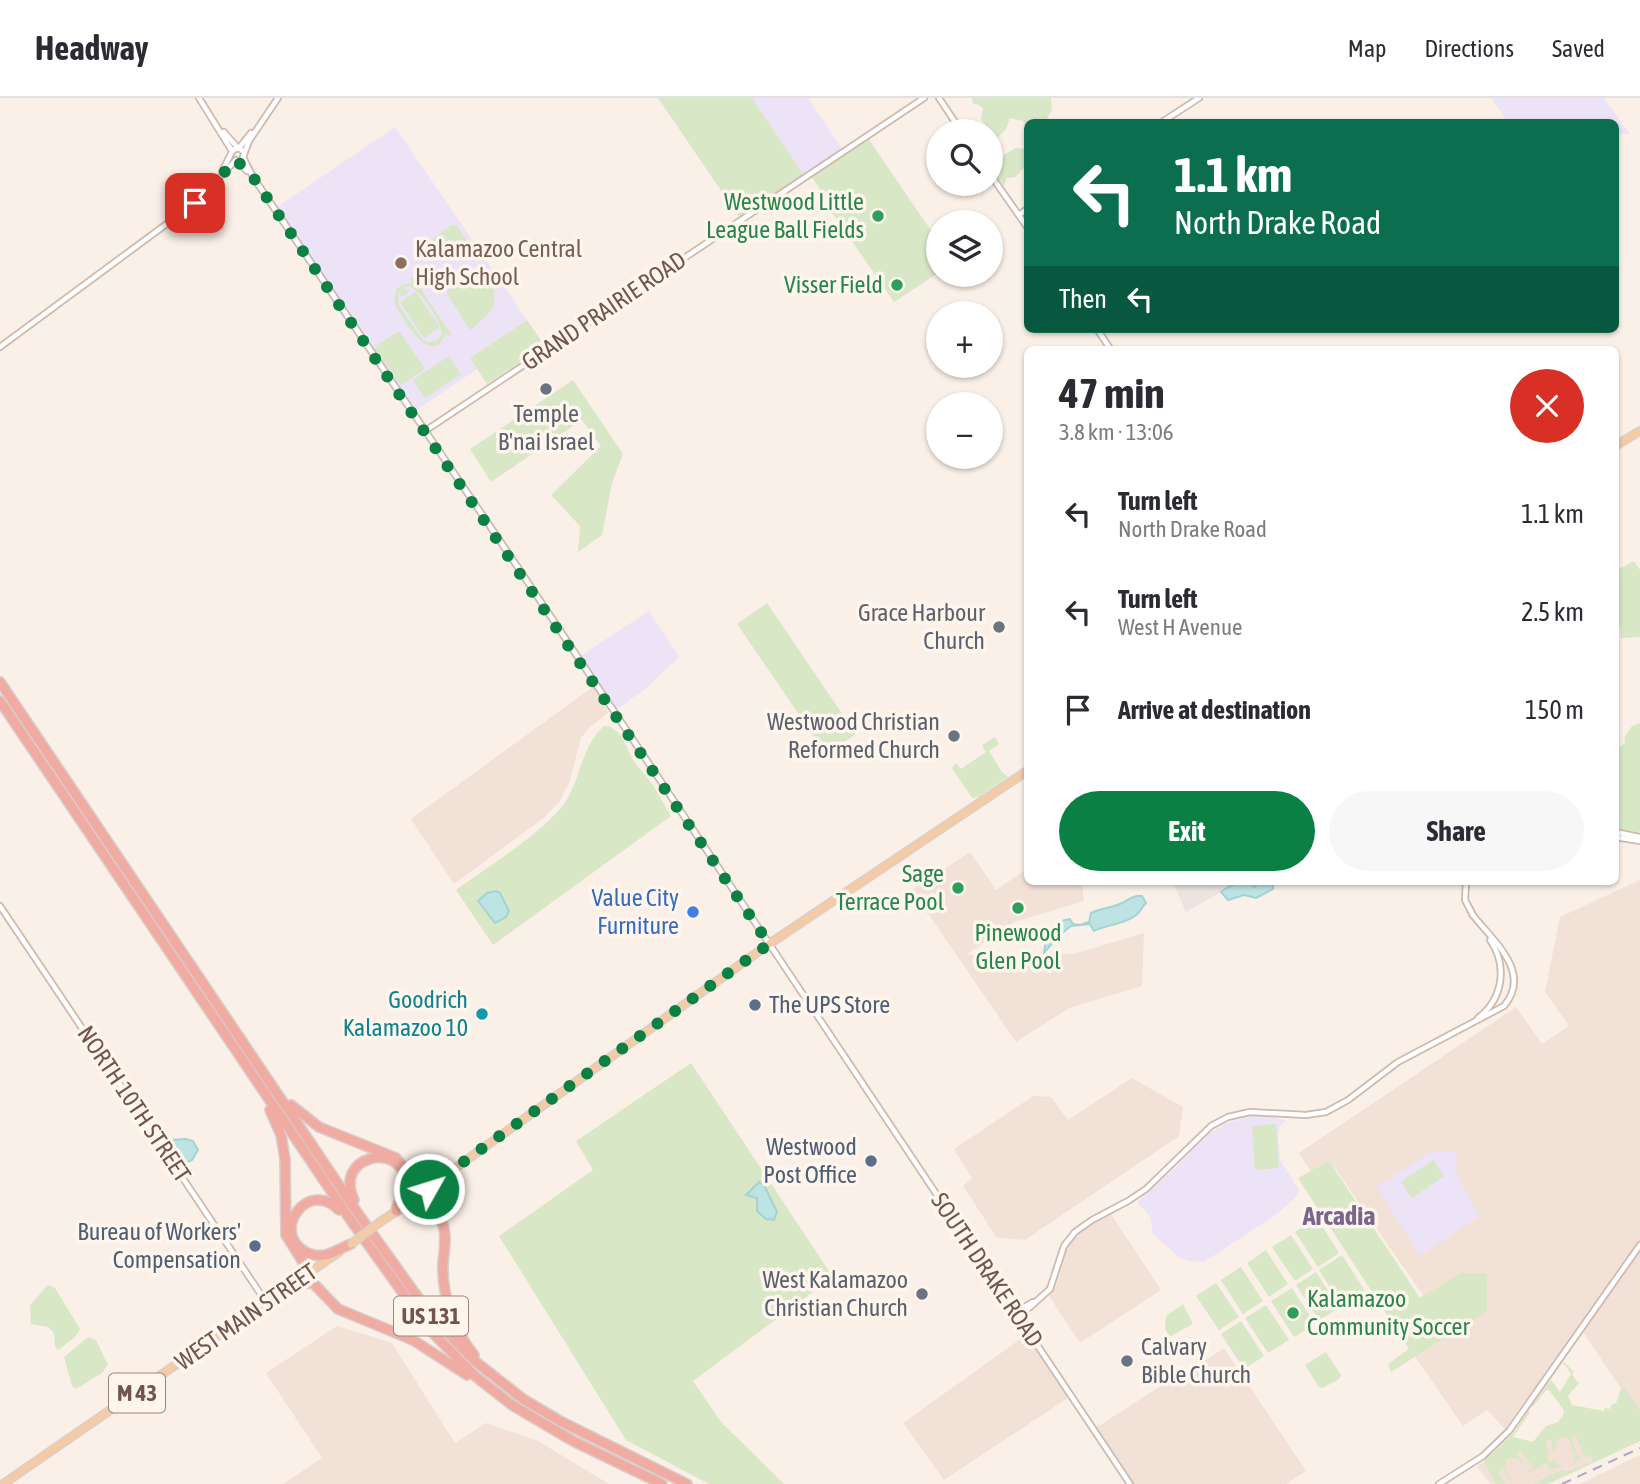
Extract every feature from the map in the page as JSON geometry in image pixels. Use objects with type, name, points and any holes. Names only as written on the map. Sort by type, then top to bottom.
[{"type":"highway","name":"US 131","points":[[0,682],[359,1215],[432,1317],[458,1345],[497,1379],[560,1421],[687,1484]]},
{"type":"highway","name":"US 131","points":[[0,701],[352,1222],[428,1328],[468,1370],[505,1400],[573,1441],[662,1484]]},
{"type":"highway","points":[[256,1060],[303,1116],[329,1132],[390,1154],[401,1162],[424,1190],[443,1225],[444,1290],[453,1321],[470,1350],[497,1379]]},
{"type":"highway","points":[[244,1062],[281,1135],[286,1164],[286,1235],[310,1273]]},
{"type":"highway","points":[[359,1215],[350,1191],[350,1179],[358,1164],[374,1157],[391,1161],[403,1173],[405,1191],[396,1211]]},
{"type":"highway","points":[[351,1244],[326,1255],[310,1254],[296,1244],[291,1229],[292,1219],[297,1211],[306,1203],[316,1200],[331,1203],[352,1222]]},
{"type":"highway","points":[[294,1284],[313,1283],[338,1309],[385,1326],[422,1345],[505,1400]]},
{"type":"main road","points":[[1619,444],[1640,431]]},
{"type":"main road","name":"WEST MAIN STREET","points":[[3,1484],[310,1273],[769,944],[1024,773]]},
{"type":"street","points":[[199,98],[253,177]]},
{"type":"street","points":[[216,181],[278,98]]},
{"type":"street","name":"GRAND PRAIRIE ROAD","points":[[425,431],[924,98]]},
{"type":"street","points":[[939,98],[953,119]]},
{"type":"street","points":[[1167,119],[1199,98]]},
{"type":"street","points":[[0,347],[186,210],[236,161],[238,152]]},
{"type":"street","points":[[236,161],[238,152]]},
{"type":"street","points":[[236,161],[253,177]]},
{"type":"street","name":"SOUTH DRAKE ROAD","points":[[253,177],[1130,1484]]},
{"type":"street","points":[[1003,192],[1024,222]]},
{"type":"street","points":[[1019,215],[1024,211]]},
{"type":"street","points":[[1619,835],[1640,839]]},
{"type":"street","points":[[1459,1030],[1487,1010],[1497,995],[1501,979],[1501,963],[1496,949],[1465,900],[1466,885]]},
{"type":"street","name":"NORTH 10TH STREET","points":[[0,906],[267,1303]]},
{"type":"street","points":[[1018,1314],[1021,1308],[1034,1302],[1050,1289],[1064,1247],[1075,1232],[1146,1189],[1214,1124],[1228,1117],[1250,1112],[1306,1115],[1326,1112],[1348,1100],[1398,1062],[1502,1008],[1511,996],[1515,983],[1511,964],[1472,914]]},
{"type":"street","points":[[1439,1484],[1483,1456],[1509,1432],[1640,1245]]},
{"type":"shaded area","points":[[752,98],[808,98],[843,150],[804,175]]},
{"type":"shaded area","points":[[1491,98],[1604,98],[1630,134],[1619,134],[1619,119],[1506,119]]},
{"type":"shaded area","name":"Kalamazoo Central High School","points":[[395,127],[527,320],[470,358],[477,369],[414,412],[277,207]]},
{"type":"shaded area","points":[[649,611],[679,657],[645,689],[615,711],[579,657]]},
{"type":"shaded area","points":[[594,686],[608,713],[581,738],[569,783],[559,802],[545,817],[454,884],[411,819]]},
{"type":"shaded area","points":[[970,852],[996,890],[1024,871],[1024,885],[1082,885],[1084,901],[1014,922],[966,955],[1074,954],[1144,933],[1142,986],[1069,1008],[1016,1042],[912,890]]},
{"type":"shaded area","points":[[1640,880],[1640,1417],[1579,1326],[1505,1429],[1487,1410],[1463,1426],[1414,1355],[1426,1300],[1335,1168],[1317,1181],[1299,1153],[1516,1007],[1542,1044],[1569,1026],[1545,992],[1560,917]]},
{"type":"shaded area","points":[[1174,885],[1233,885],[1186,912]]},
{"type":"shaded area","points":[[1132,1078],[1183,1107],[1179,1136],[1025,1240],[997,1238],[963,1186],[972,1178],[954,1149],[1033,1096],[1051,1097],[1068,1120]]},
{"type":"shaded area","points":[[1252,1116],[1270,1116],[1286,1121],[1280,1126],[1278,1135],[1280,1160],[1299,1190],[1296,1197],[1277,1214],[1204,1262],[1180,1258],[1152,1233],[1151,1218],[1137,1202],[1205,1136],[1227,1123]]},
{"type":"shaded area","points":[[1432,1151],[1457,1151],[1458,1179],[1480,1216],[1420,1256],[1377,1187]]},
{"type":"shaded area","points":[[1111,1214],[1161,1290],[1080,1343],[1049,1296],[1056,1286],[1066,1250],[1073,1240],[1088,1226]]},
{"type":"shaded area","points":[[337,1326],[392,1343],[455,1443],[486,1423],[538,1441],[609,1484],[283,1484],[322,1458],[266,1373]]},
{"type":"shaded area","points":[[1026,1335],[1068,1398],[944,1480],[903,1423]]},
{"type":"shaded area","points":[[1224,1348],[1306,1471],[1286,1484],[1130,1484],[1094,1429]]},
{"type":"shaded area","points":[[1575,1425],[1595,1461],[1567,1475],[1549,1475],[1533,1484],[1491,1484],[1477,1467],[1499,1450],[1536,1444],[1547,1428]]},
{"type":"shaded area","points":[[1640,1455],[1640,1484],[1580,1484]]},
{"type":"green space","points":[[658,98],[752,98],[804,175],[739,217]]},
{"type":"green space","points":[[972,98],[1051,98],[1052,110],[1048,119],[1024,119],[1024,123],[1010,118],[1003,132],[1003,119],[981,119],[983,108],[973,104]]},
{"type":"green space","name":"Westwood Little League Ball Fields","points":[[868,138],[926,223],[926,281],[894,302],[818,192],[820,189],[811,176]]},
{"type":"green space","points":[[1016,148],[1024,149],[1024,168],[1016,177],[1007,178],[1004,186],[1003,155]]},
{"type":"green space","points":[[452,225],[457,226],[470,245],[450,251],[432,239]]},
{"type":"green space","points":[[481,267],[492,286],[494,302],[487,315],[470,330],[447,291]]},
{"type":"green space","points":[[413,277],[451,334],[448,336],[446,333],[440,343],[433,346],[425,344],[417,337],[394,302],[397,288],[412,283],[410,279]],"holes":[[[409,286],[424,300],[441,329],[442,334],[436,341],[427,342],[422,339],[398,304],[401,289],[400,296],[406,295],[409,290],[403,288]]]},
{"type":"green space","points":[[416,292],[440,327],[424,338],[400,302]]},
{"type":"green space","points":[[527,320],[545,346],[487,384],[470,358]]},
{"type":"green space","points":[[399,331],[425,369],[401,385],[375,349]]},
{"type":"green space","points":[[449,356],[461,374],[425,398],[413,380]]},
{"type":"green space","points":[[573,380],[623,454],[612,483],[602,535],[578,552],[580,526],[551,495],[601,446],[582,420],[491,482],[470,449]]},
{"type":"green space","points":[[1634,561],[1640,570],[1640,637],[1621,638],[1619,569]]},
{"type":"green space","points":[[767,603],[856,734],[826,754],[737,624]]},
{"type":"green space","points":[[1640,723],[1640,833],[1619,829],[1619,747],[1625,743],[1624,738],[1632,726]]},
{"type":"green space","points":[[604,726],[611,727],[621,735],[633,760],[653,785],[671,816],[493,945],[456,890],[515,849],[556,813],[571,792],[590,744]]},
{"type":"green space","points":[[995,737],[999,744],[989,751],[1008,777],[979,797],[972,798],[952,768],[956,763],[961,769],[986,752],[982,745]]},
{"type":"green space","points":[[691,1063],[833,1277],[693,1381],[721,1422],[784,1484],[709,1484],[626,1440],[499,1236],[593,1170],[576,1141]]},
{"type":"green space","points":[[1276,1124],[1279,1168],[1255,1170],[1252,1126]]},
{"type":"green space","points":[[1433,1160],[1444,1176],[1412,1198],[1401,1182]]},
{"type":"green space","points":[[1329,1161],[1420,1298],[1461,1273],[1487,1273],[1487,1311],[1391,1372],[1388,1364],[1409,1349],[1298,1178]]},
{"type":"green space","points":[[1317,1218],[1339,1253],[1318,1267],[1295,1232]]},
{"type":"green space","name":"Kalamazoo Community Soccer","points":[[1291,1235],[1313,1269],[1295,1281],[1272,1247]]},
{"type":"green space","name":"Kalamazoo Community Soccer","points":[[1266,1250],[1288,1284],[1269,1297],[1247,1263]]},
{"type":"green space","points":[[1342,1255],[1365,1291],[1342,1306],[1319,1270]]},
{"type":"green space","name":"Kalamazoo Community Soccer","points":[[1241,1267],[1263,1301],[1243,1314],[1221,1280]]},
{"type":"green space","name":"Kalamazoo Community Soccer","points":[[1316,1272],[1339,1308],[1319,1320],[1296,1285]]},
{"type":"green space","name":"Kalamazoo Community Soccer","points":[[1216,1283],[1239,1317],[1219,1330],[1196,1296]]},
{"type":"green space","points":[[48,1285],[55,1288],[80,1329],[76,1336],[58,1350],[54,1333],[48,1327],[31,1324],[30,1305]]},
{"type":"green space","name":"Kalamazoo Community Soccer","points":[[1292,1288],[1315,1324],[1294,1337],[1271,1301]]},
{"type":"green space","points":[[1183,1304],[1193,1324],[1169,1337],[1165,1328],[1166,1316]]},
{"type":"green space","name":"Kalamazoo Community Soccer","points":[[1266,1305],[1289,1340],[1268,1353],[1245,1318]]},
{"type":"green space","name":"Kalamazoo Community Soccer","points":[[1241,1321],[1264,1356],[1244,1369],[1221,1334]]},
{"type":"green space","points":[[88,1337],[96,1340],[108,1365],[102,1373],[76,1389],[72,1386],[64,1357]]},
{"type":"green space","points":[[1326,1352],[1341,1375],[1323,1388],[1319,1387],[1305,1365]]},
{"type":"green space","points":[[1564,1362],[1574,1372],[1572,1374],[1577,1382],[1580,1382],[1568,1396],[1572,1405],[1604,1411],[1605,1408],[1610,1409],[1624,1387],[1640,1410],[1640,1441],[1548,1484],[1533,1484],[1549,1475],[1563,1470],[1566,1472],[1593,1461],[1590,1454],[1576,1463],[1568,1465],[1575,1463],[1574,1456],[1577,1454],[1580,1458],[1584,1456],[1576,1435],[1571,1438],[1576,1453],[1573,1453],[1570,1440],[1565,1437],[1557,1439],[1554,1455],[1551,1440],[1546,1440],[1549,1462],[1554,1461],[1555,1457],[1556,1464],[1561,1466],[1562,1463],[1562,1466],[1546,1471],[1550,1469],[1546,1463],[1529,1473],[1525,1468],[1530,1471],[1534,1468],[1520,1451],[1517,1454],[1525,1466],[1517,1458],[1511,1457],[1505,1461],[1507,1465],[1504,1466],[1513,1484],[1502,1468],[1498,1472],[1505,1484],[1496,1484],[1484,1461],[1513,1434],[1528,1411],[1530,1412],[1513,1437],[1533,1442],[1546,1426],[1558,1422],[1564,1414],[1563,1409],[1549,1390],[1546,1390],[1533,1407],[1532,1405],[1551,1380],[1560,1392],[1571,1374],[1562,1364]]},
{"type":"water","points":[[1233,885],[1273,885],[1273,889],[1256,898],[1244,895],[1228,900],[1221,892]]},
{"type":"water","points":[[487,893],[500,893],[509,911],[506,917],[495,923],[478,901]]},
{"type":"water","points":[[1142,896],[1146,903],[1130,919],[1094,931],[1090,924],[1071,926],[1044,953],[1048,936],[1058,923],[1070,919],[1073,924],[1089,922],[1091,913]]},
{"type":"water","points":[[171,1140],[193,1141],[198,1150],[192,1160],[186,1163],[175,1158],[169,1148]]},
{"type":"water","points":[[759,1182],[764,1185],[777,1212],[774,1220],[766,1219],[757,1211],[757,1198],[746,1195]]},
{"type":"railway","points":[[1562,1484],[1640,1448]]},
{"type":"place","name":"Westwood Little League Ball Fields","points":[[878,216]]},
{"type":"place","name":"Kalamazoo Central High School","points":[[401,263]]},
{"type":"place","name":"Visser Field","points":[[897,285]]},
{"type":"place","name":"Temple B'nai Israel","points":[[546,389]]},
{"type":"place","name":"Grace Harbour Church","points":[[999,627]]},
{"type":"place","name":"Westwood Christian Reformed Church","points":[[954,736]]},
{"type":"place","name":"Sage Terrace Pool","points":[[958,888]]},
{"type":"place","name":"Pinewood Glen Pool","points":[[1018,908]]},
{"type":"place","name":"Value City Furniture","points":[[693,912]]},
{"type":"place","name":"The UPS Store","points":[[755,1005]]},
{"type":"place","name":"Goodrich Kalamazoo 10","points":[[482,1014]]},
{"type":"place","name":"Westwood Post Office","points":[[871,1161]]},
{"type":"place","name":"Bureau of Workers' Compensation","points":[[255,1246]]},
{"type":"place","name":"West Kalamazoo Christian Church","points":[[922,1294]]},
{"type":"place","name":"Kalamazoo Community Soccer","points":[[1293,1313]]},
{"type":"place","name":"Calvary Bible Church","points":[[1127,1361]]},
{"type":"district","name":"Arcadia","points":[[1339,1216]]},
{"type":"route","points":[[195,203],[236,160],[253,177],[769,944],[429,1189]]}]
